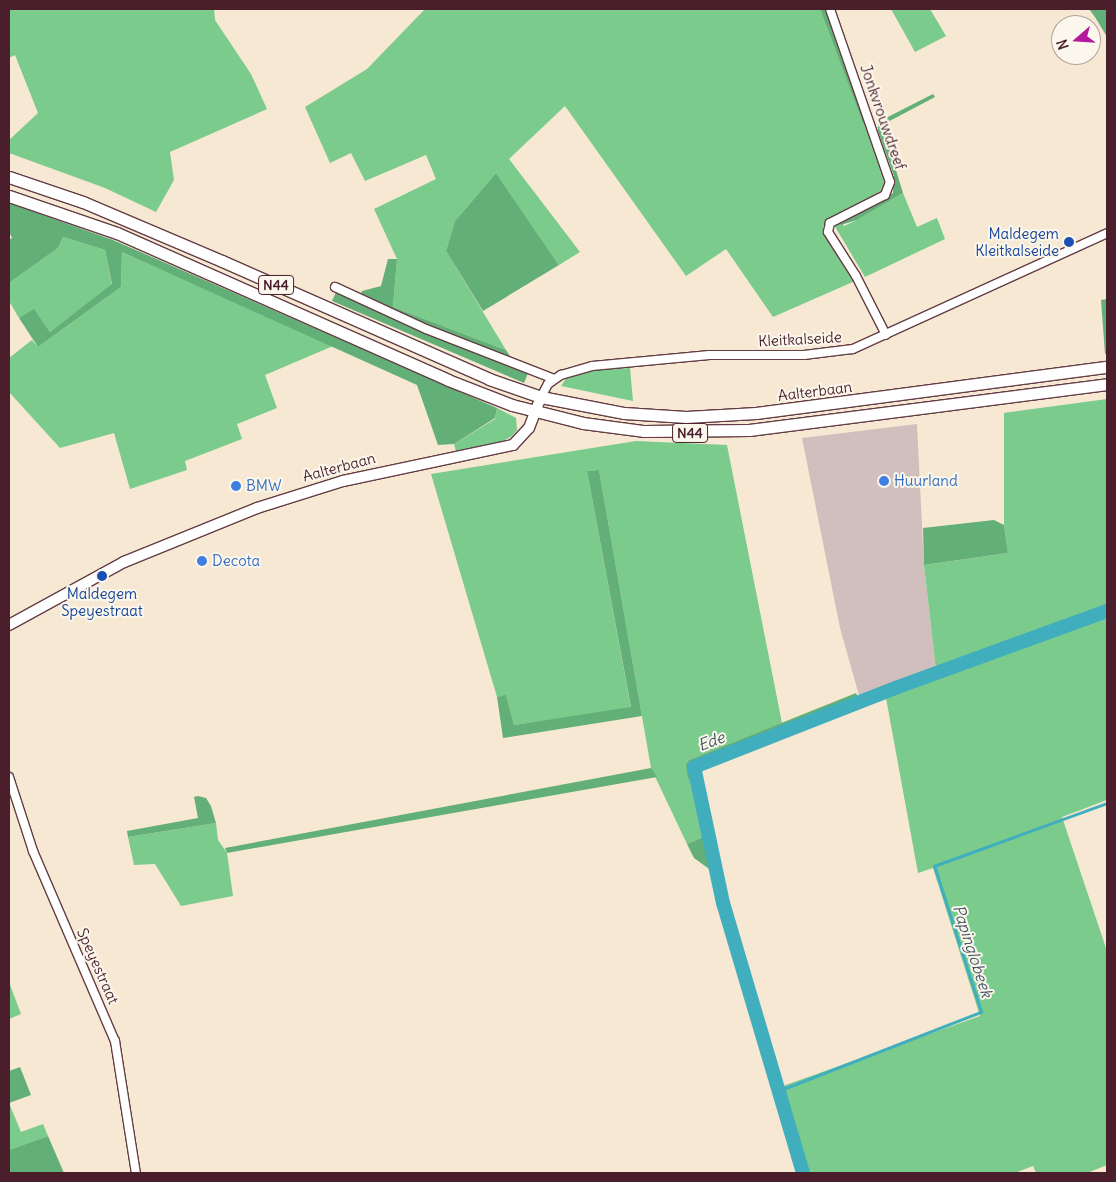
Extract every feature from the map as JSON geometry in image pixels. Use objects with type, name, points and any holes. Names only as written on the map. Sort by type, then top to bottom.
[{"type":"highway","name":"N44","points":[[9,177],[83,202],[455,365],[541,397]]},
{"type":"highway","name":"N44","points":[[9,196],[117,233],[448,380],[535,411]]},
{"type":"highway","name":"Aalterbaan","points":[[541,397],[624,413],[714,416],[844,403],[1107,367]]},
{"type":"highway","name":"Aalterbaan","points":[[535,411],[619,429],[705,433],[790,426],[1107,384]]},
{"type":"main road","name":"Aalterbaan","points":[[9,624],[124,562],[257,508],[343,481],[513,445],[525,433],[541,397]]},
{"type":"street","name":"Jonkvrouwdreef","points":[[830,9],[890,182],[885,195],[830,223],[828,232],[856,276],[886,335]]},
{"type":"street","name":"Kleitkalseide","points":[[554,379],[592,366],[709,355],[839,352],[886,335],[1107,233]]},
{"type":"street","points":[[335,287],[435,332],[554,379],[541,397]]},
{"type":"street","name":"Speyestraat","points":[[9,777],[33,851],[115,1041],[136,1173]]},
{"type":"shaded area","points":[[917,424],[924,565],[937,679],[862,706],[840,628],[802,438]]},
{"type":"green space","points":[[9,9],[214,9],[215,20],[251,74],[267,109],[170,152],[174,180],[156,212],[105,188],[9,153],[9,140],[38,113],[15,55],[9,58]]},
{"type":"green space","points":[[425,9],[820,9],[863,122],[870,122],[886,174],[883,192],[832,217],[823,227],[825,235],[855,281],[773,317],[726,249],[686,276],[565,106],[509,159],[580,252],[559,265],[496,173],[455,221],[446,251],[506,350],[393,307],[397,259],[374,209],[436,179],[426,155],[365,181],[351,153],[330,163],[305,107],[367,69]]},
{"type":"green space","points":[[820,9],[828,9],[870,122],[863,123]]},
{"type":"green space","points":[[891,9],[930,9],[946,36],[915,52]]},
{"type":"green space","points":[[1089,9],[1107,9],[1107,37],[1101,27],[1101,15],[1094,15]]},
{"type":"green space","points":[[933,94],[935,97],[882,125],[903,193],[857,220],[841,225],[840,221],[893,193],[894,176],[878,131],[878,122]]},
{"type":"green space","points":[[496,173],[559,265],[483,311],[446,251],[455,221]]},
{"type":"green space","points":[[903,193],[917,227],[937,218],[945,239],[865,277],[834,225],[840,221],[844,226],[857,220]]},
{"type":"green space","points":[[9,203],[113,240],[497,408],[495,418],[454,444],[438,445],[417,385],[122,252],[121,287],[38,347],[19,318],[34,309],[50,332],[112,284],[105,250],[63,237],[58,248],[9,283],[9,240],[12,238],[9,232]]},
{"type":"green space","points":[[63,237],[105,250],[112,285],[50,332],[34,310],[19,318],[9,301],[9,283],[58,248]]},
{"type":"green space","points":[[122,252],[333,346],[265,375],[277,408],[237,424],[242,439],[185,461],[187,470],[130,489],[114,433],[60,448],[9,392],[9,358],[32,340],[38,347],[121,287]]},
{"type":"green space","points":[[388,259],[397,259],[393,307],[506,350],[510,356],[508,364],[529,371],[524,383],[332,301],[336,292],[357,301],[362,291],[381,286]]},
{"type":"green space","points":[[1107,299],[1107,354],[1105,354],[1101,300]]},
{"type":"green space","points":[[630,368],[633,401],[561,386],[567,377],[586,370]]},
{"type":"green space","points":[[1107,399],[1107,800],[1062,817],[1107,951],[1107,1165],[1087,1173],[1036,1173],[1033,1166],[1015,1173],[807,1173],[780,1087],[980,1016],[933,868],[918,873],[886,698],[937,679],[924,565],[1008,553],[1004,525],[1004,413]]},
{"type":"green space","points":[[497,408],[516,418],[517,430],[512,436],[500,443],[456,452],[454,444],[495,419]]},
{"type":"green space","points":[[636,441],[727,445],[782,723],[689,760],[706,836],[687,844],[651,768],[599,470],[587,471],[631,708],[514,725],[506,696],[497,697],[431,474]]},
{"type":"green space","points":[[599,470],[642,716],[503,738],[497,697],[506,695],[514,725],[631,707],[587,471]]},
{"type":"green space","points":[[994,520],[1004,525],[1008,553],[924,565],[923,528]]},
{"type":"green space","points":[[856,693],[862,706],[697,769],[714,834],[706,836],[695,784],[688,778],[686,765],[689,760]]},
{"type":"green space","points":[[651,768],[657,777],[227,853],[225,848]]},
{"type":"green space","points":[[194,797],[206,798],[211,806],[216,823],[128,837],[127,831],[198,818]]},
{"type":"green space","points":[[216,823],[218,840],[227,853],[233,896],[181,906],[155,864],[134,865],[128,837]]},
{"type":"green space","points":[[706,836],[716,874],[694,858],[687,844]]},
{"type":"green space","points":[[9,982],[21,1014],[9,1019]]},
{"type":"green space","points":[[20,1067],[31,1095],[9,1103],[9,1071]]},
{"type":"green space","points":[[9,1103],[21,1132],[43,1124],[48,1136],[9,1150]]},
{"type":"green space","points":[[48,1136],[64,1173],[9,1173],[9,1150]]},
{"type":"waterway","name":"Ede","points":[[803,1173],[723,903],[694,767],[898,687],[1107,611]]},
{"type":"waterway","name":"Papinglobeek","points":[[778,1091],[981,1012],[934,866],[1107,803]]},
{"type":"place","name":"Maldegem Kleitkalseide","points":[[1069,242]]},
{"type":"place","name":"Huurland","points":[[884,481]]},
{"type":"place","name":"BMW","points":[[236,486]]},
{"type":"place","name":"Decota","points":[[202,561]]},
{"type":"place","name":"Maldegem Speyestraat","points":[[102,576]]}]
